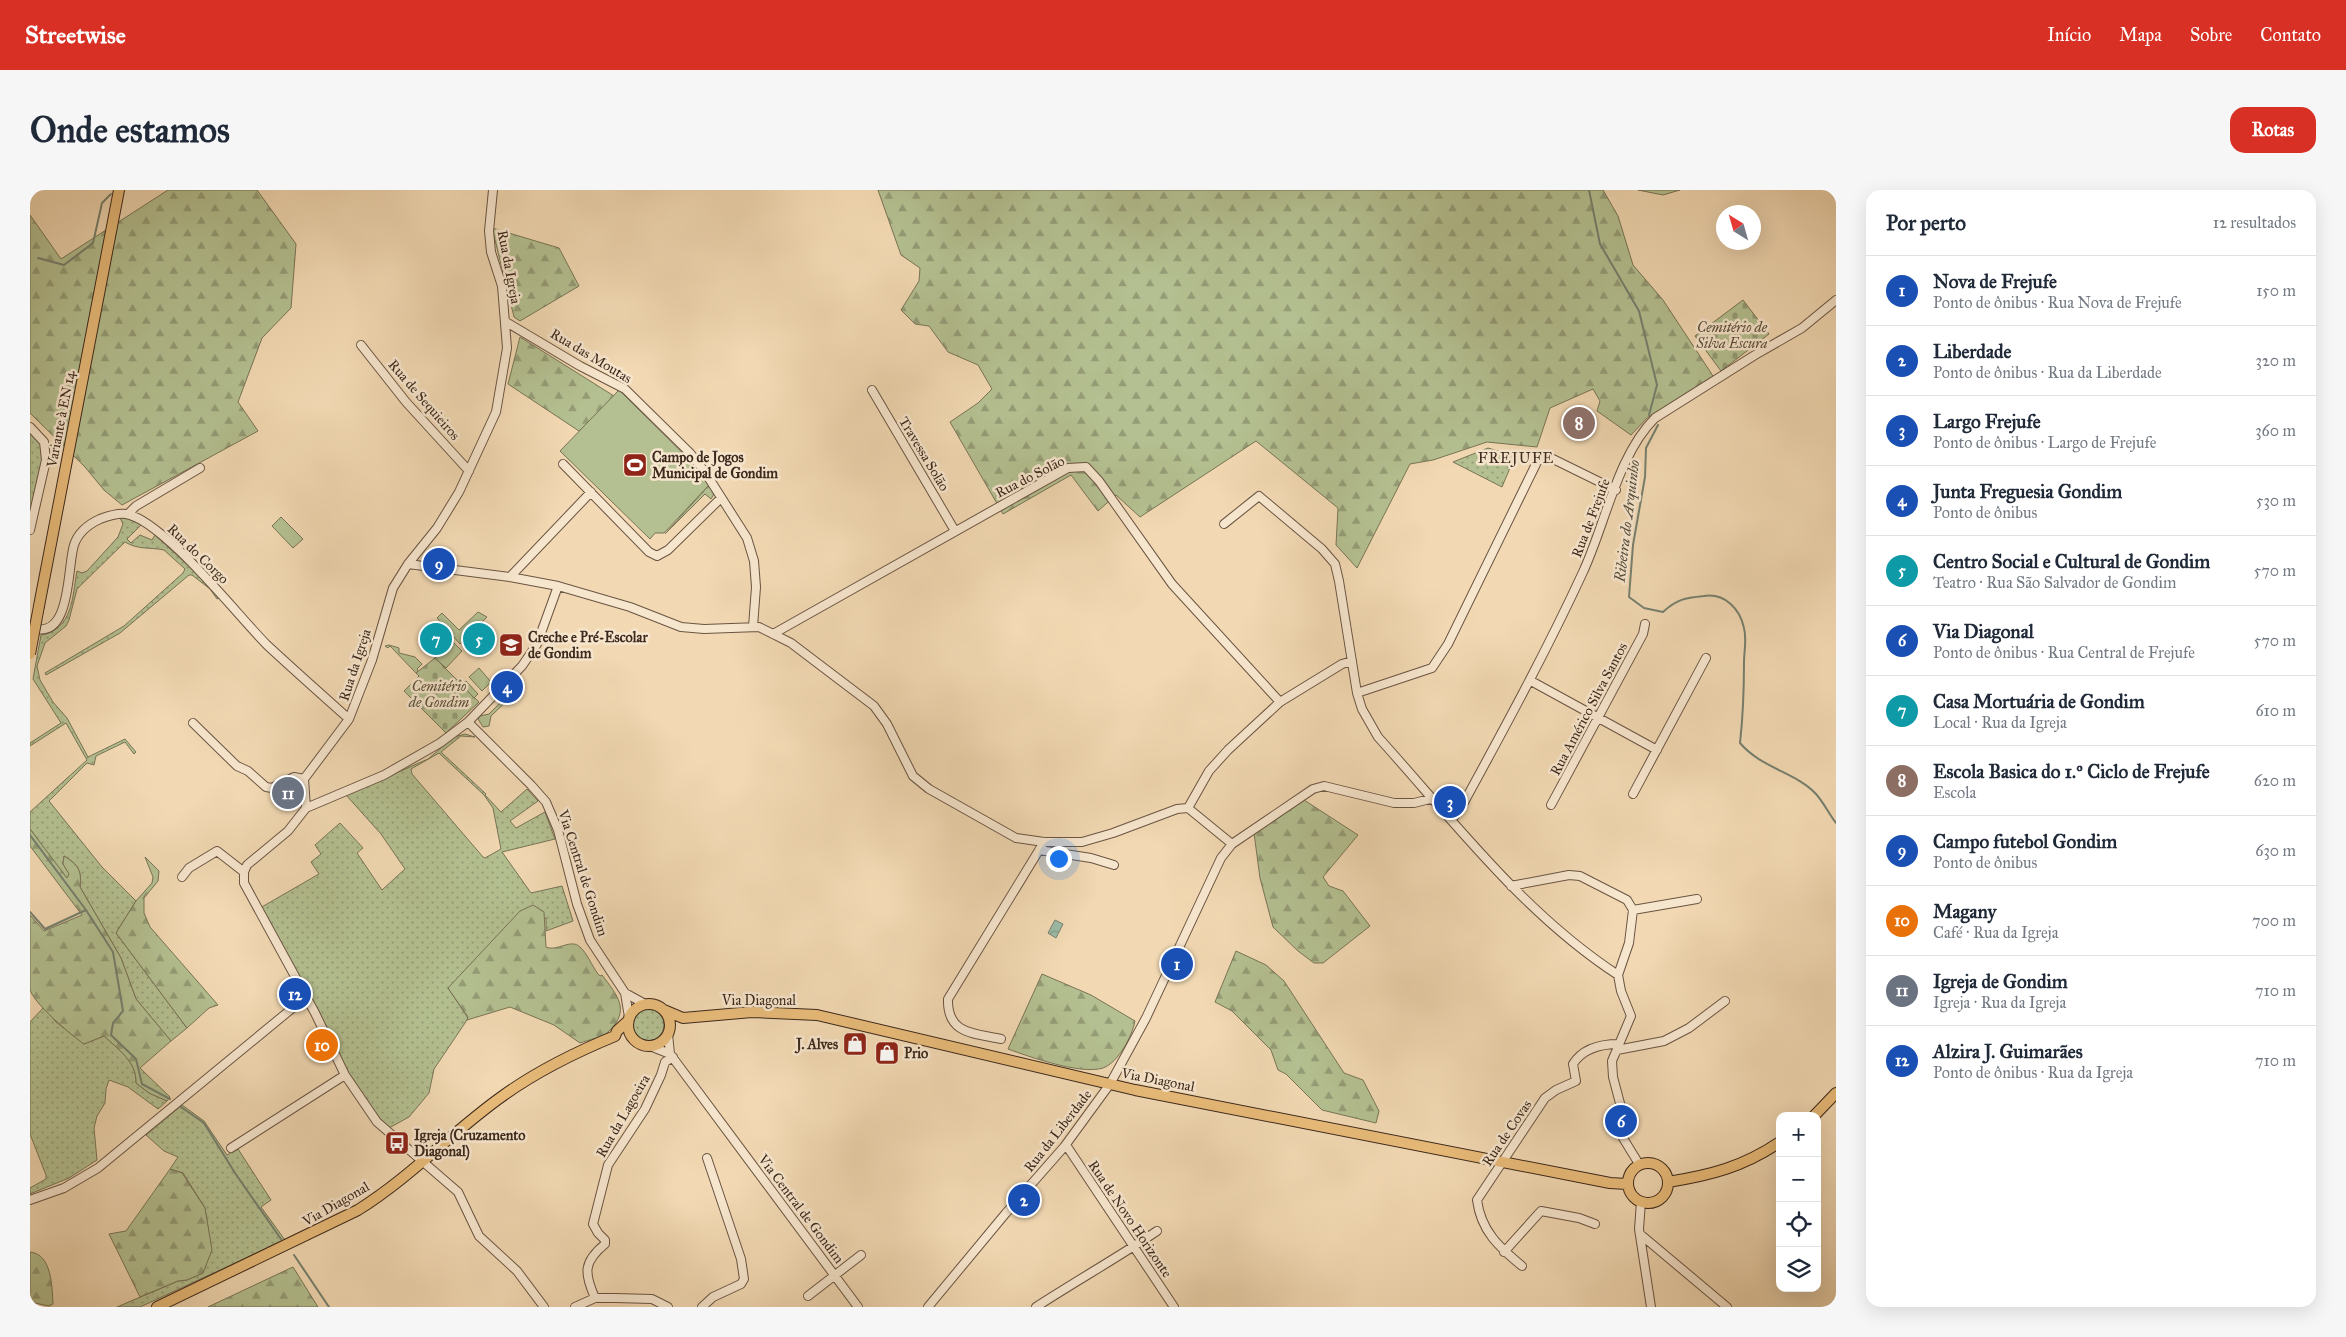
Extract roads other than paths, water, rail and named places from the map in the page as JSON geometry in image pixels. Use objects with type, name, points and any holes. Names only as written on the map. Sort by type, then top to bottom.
[{"type":"main road","name":"Variante à EN 14","points":[[30,654],[118,190]]},
{"type":"main road","name":"Via Diagonal","points":[[157,1307],[346,1217],[375,1199],[503,1095],[529,1078],[615,1036],[638,1006],[645,1004],[659,1006],[683,1018],[752,1012],[817,1015],[872,1026],[1110,1084],[1610,1183],[1627,1184]]},
{"type":"main road","points":[[664,1010],[670,1023],[668,1032]]},
{"type":"main road","points":[[615,1036],[650,1046],[662,1042],[668,1032],[683,1018]]},
{"type":"main road","points":[[628,1019],[628,1031],[634,1040]]},
{"type":"main road","points":[[1818,1112],[1836,1093]]},
{"type":"main road","points":[[1668,1182],[1706,1176],[1736,1167],[1776,1144]]},
{"type":"main road","points":[[1652,1163],[1663,1170],[1668,1182],[1665,1194],[1654,1202],[1641,1202],[1631,1195],[1627,1184],[1630,1172],[1639,1164],[1652,1163]]},
{"type":"street","name":"Rua da Igreja","points":[[304,779],[349,719],[372,660],[393,588],[408,564],[437,528],[469,471],[496,412],[508,348],[502,286],[491,252],[489,231],[494,190]]},
{"type":"street","name":"Rua de Frejufe","points":[[1452,820],[1462,806],[1530,681],[1584,570],[1629,455],[1643,432],[1655,418],[1755,355],[1802,328],[1836,300]]},
{"type":"street","name":"Rua das Moutas","points":[[506,322],[580,366],[624,389],[690,453],[705,472],[747,538],[754,561],[756,587],[753,627]]},
{"type":"street","name":"Rua de Sequieiros","points":[[361,344],[406,402],[469,471]]},
{"type":"street","name":"Travessa Solão","points":[[872,390],[955,531]]},
{"type":"street","points":[[30,427],[44,442],[46,454],[30,530]]},
{"type":"street","points":[[1357,693],[1432,668],[1448,644],[1538,462],[1542,458],[1553,459],[1616,490]]},
{"type":"street","points":[[563,464],[650,552],[657,556],[668,550],[722,498]]},
{"type":"street","points":[[30,628],[38,630],[55,623],[62,612],[74,544],[81,533],[91,524],[106,517],[128,514],[136,506],[200,468]]},
{"type":"street","name":"Rua do Solão","points":[[774,634],[1068,468],[1086,468],[1099,481],[1172,584],[1280,702]]},
{"type":"street","points":[[510,577],[591,492]]},
{"type":"street","points":[[1224,524],[1259,496],[1322,549],[1335,564],[1357,693],[1362,710],[1378,736],[1511,886],[1572,940],[1618,975],[1631,1016],[1612,1061],[1613,1077],[1621,1107],[1623,1138],[1639,1164]]},
{"type":"street","name":"Rua do Corgo","points":[[128,514],[161,534],[221,593],[267,644],[349,719]]},
{"type":"street","points":[[408,564],[510,577],[558,586],[630,607],[681,627],[704,629],[759,627],[791,643],[874,706],[887,724],[913,776],[929,789],[1016,838],[1044,842],[1082,842],[1113,833],[1177,809],[1188,808],[1232,844],[1313,789],[1324,786],[1394,803],[1414,803],[1434,798]]},
{"type":"street","points":[[544,1307],[517,1271],[479,1236],[458,1192],[376,1122],[345,1075],[306,997],[247,891],[244,872],[247,865],[288,831],[306,808],[384,775],[440,743],[468,722],[522,666],[537,644],[558,586]]},
{"type":"street","name":"Rua Américo Silva Santos","points":[[1552,805],[1643,634],[1645,624]]},
{"type":"street","points":[[1633,794],[1706,658]]},
{"type":"street","points":[[1188,808],[1209,771],[1228,750],[1280,702],[1342,664],[1352,661]]},
{"type":"street","points":[[1530,681],[1657,750]]},
{"type":"street","name":"Via Central de Gondim","points":[[468,722],[536,790],[550,808],[558,830],[586,933],[601,960],[625,994],[645,1004]]},
{"type":"street","points":[[193,723],[237,766],[248,770],[266,787],[272,788],[294,778],[304,779],[306,808]]},
{"type":"street","points":[[1001,1039],[971,1033],[954,1025],[948,1013],[948,999],[1044,842]]},
{"type":"street","name":"Rua da Liberdade","points":[[928,1307],[1006,1213],[1066,1145],[1110,1084],[1146,1018],[1221,858],[1232,844]]},
{"type":"street","points":[[1039,850],[1083,856],[1114,865]]},
{"type":"street","points":[[182,877],[189,868],[217,851],[244,872]]},
{"type":"street","points":[[1511,886],[1569,875],[1580,876],[1627,900],[1633,910],[1630,943],[1618,975]]},
{"type":"street","points":[[1633,910],[1697,899]]},
{"type":"street","name":"Via Central de Gondim","points":[[625,994],[628,1019]]},
{"type":"street","points":[[30,1200],[64,1188],[87,1176],[306,997]]},
{"type":"street","points":[[1618,1047],[1664,1041],[1689,1028],[1726,1001]]},
{"type":"street","points":[[668,1032],[672,1056]]},
{"type":"street","points":[[650,1046],[672,1056]]},
{"type":"street","name":"Rua de Covas","points":[[1522,1266],[1504,1252],[1485,1229],[1478,1213],[1477,1200],[1504,1162],[1544,1098],[1576,1081],[1573,1064],[1578,1056],[1596,1046],[1618,1047]]},
{"type":"street","name":"Via Central de Gondim","points":[[672,1056],[858,1307]]},
{"type":"street","name":"Rua da Lagoeira","points":[[595,1298],[586,1271],[588,1262],[605,1244],[605,1240],[593,1224],[608,1165],[645,1109],[665,1062],[672,1056]]},
{"type":"street","points":[[231,1148],[345,1075]]},
{"type":"street","name":"Rua de Novo Horizonte","points":[[1066,1145],[1132,1248],[1174,1307]]},
{"type":"street","points":[[702,1307],[713,1297],[741,1284],[744,1278],[741,1259],[706,1158]]},
{"type":"street","points":[[1641,1202],[1640,1234],[1651,1307]]},
{"type":"street","points":[[1504,1252],[1541,1211],[1579,1218],[1595,1224]]},
{"type":"street","points":[[1036,1307],[1086,1275],[1108,1265],[1157,1231]]},
{"type":"street","points":[[1640,1234],[1727,1307]]},
{"type":"street","points":[[808,1296],[861,1255]]},
{"type":"street","points":[[575,1307],[595,1298],[652,1299],[668,1307]]},
{"type":"water","points":[[1055,920],[1063,924],[1056,938],[1048,933]]},
{"type":"waterway","name":"Ribeira do Arquinho","points":[[1589,190],[1600,244],[1639,311],[1657,385],[1649,415]]},
{"type":"waterway","points":[[38,258],[64,265],[93,243],[102,203],[111,194]]},
{"type":"waterway","name":"Ribeira do Arquinho","points":[[1658,425],[1646,448],[1645,477],[1633,545],[1629,597],[1644,608],[1663,612],[1682,600],[1704,596],[1719,597],[1735,609],[1742,621],[1745,637],[1740,743],[1758,759],[1808,787],[1819,797],[1836,823]]},
{"type":"waterway","name":"Ribeira do Arquinho","points":[[30,835],[86,910],[113,952],[123,1011],[113,1023],[111,1035],[136,1059],[142,1084],[170,1099]]},
{"type":"waterway","points":[[30,912],[45,929],[86,910]]},
{"type":"waterway","name":"Ribeira do Arquinho","points":[[181,1107],[204,1123],[235,1173],[281,1239]]},
{"type":"waterway","name":"Ribeira do Arquinho","points":[[294,1255],[329,1307]]},
{"type":"place","name":"Escola Basica do 1.º Ciclo de Frejufe","points":[[1579,423]]},
{"type":"place","name":"Campo de Jogos Municipal de Gondim","points":[[635,465]]},
{"type":"place","name":"Campo futebol Gondim","points":[[439,564]]},
{"type":"place","name":"Casa Mortuária de Gondim","points":[[436,639]]},
{"type":"place","name":"Centro Social e Cultural de Gondim","points":[[479,639]]},
{"type":"place","name":"Creche e Pré-Escolar de Gondim","points":[[511,645]]},
{"type":"place","name":"Junta Freguesia Gondim","points":[[507,687]]},
{"type":"place","name":"Igreja de Gondim","points":[[288,793]]},
{"type":"place","name":"Largo Frejufe","points":[[1450,802]]},
{"type":"place","name":"Nova de Frejufe","points":[[1177,964]]},
{"type":"place","name":"Alzira J. Guimarães","points":[[295,994]]},
{"type":"place","name":"J. Alves","points":[[855,1044]]},
{"type":"place","name":"Magany","points":[[322,1045]]},
{"type":"place","name":"Prio","points":[[887,1053]]},
{"type":"place","name":"Via Diagonal","points":[[1621,1121]]},
{"type":"place","name":"Igreja (Cruzamento Diagonal)","points":[[397,1143]]},
{"type":"place","name":"Liberdade","points":[[1024,1200]]},
{"type":"district","name":"FREJUFE","points":[[1516,458]]},
{"type":"park label","name":"Cemitério de Silva Escura","points":[[1732,336]]},
{"type":"park label","name":"Cemitério de Gondim","points":[[439,694]]}]
